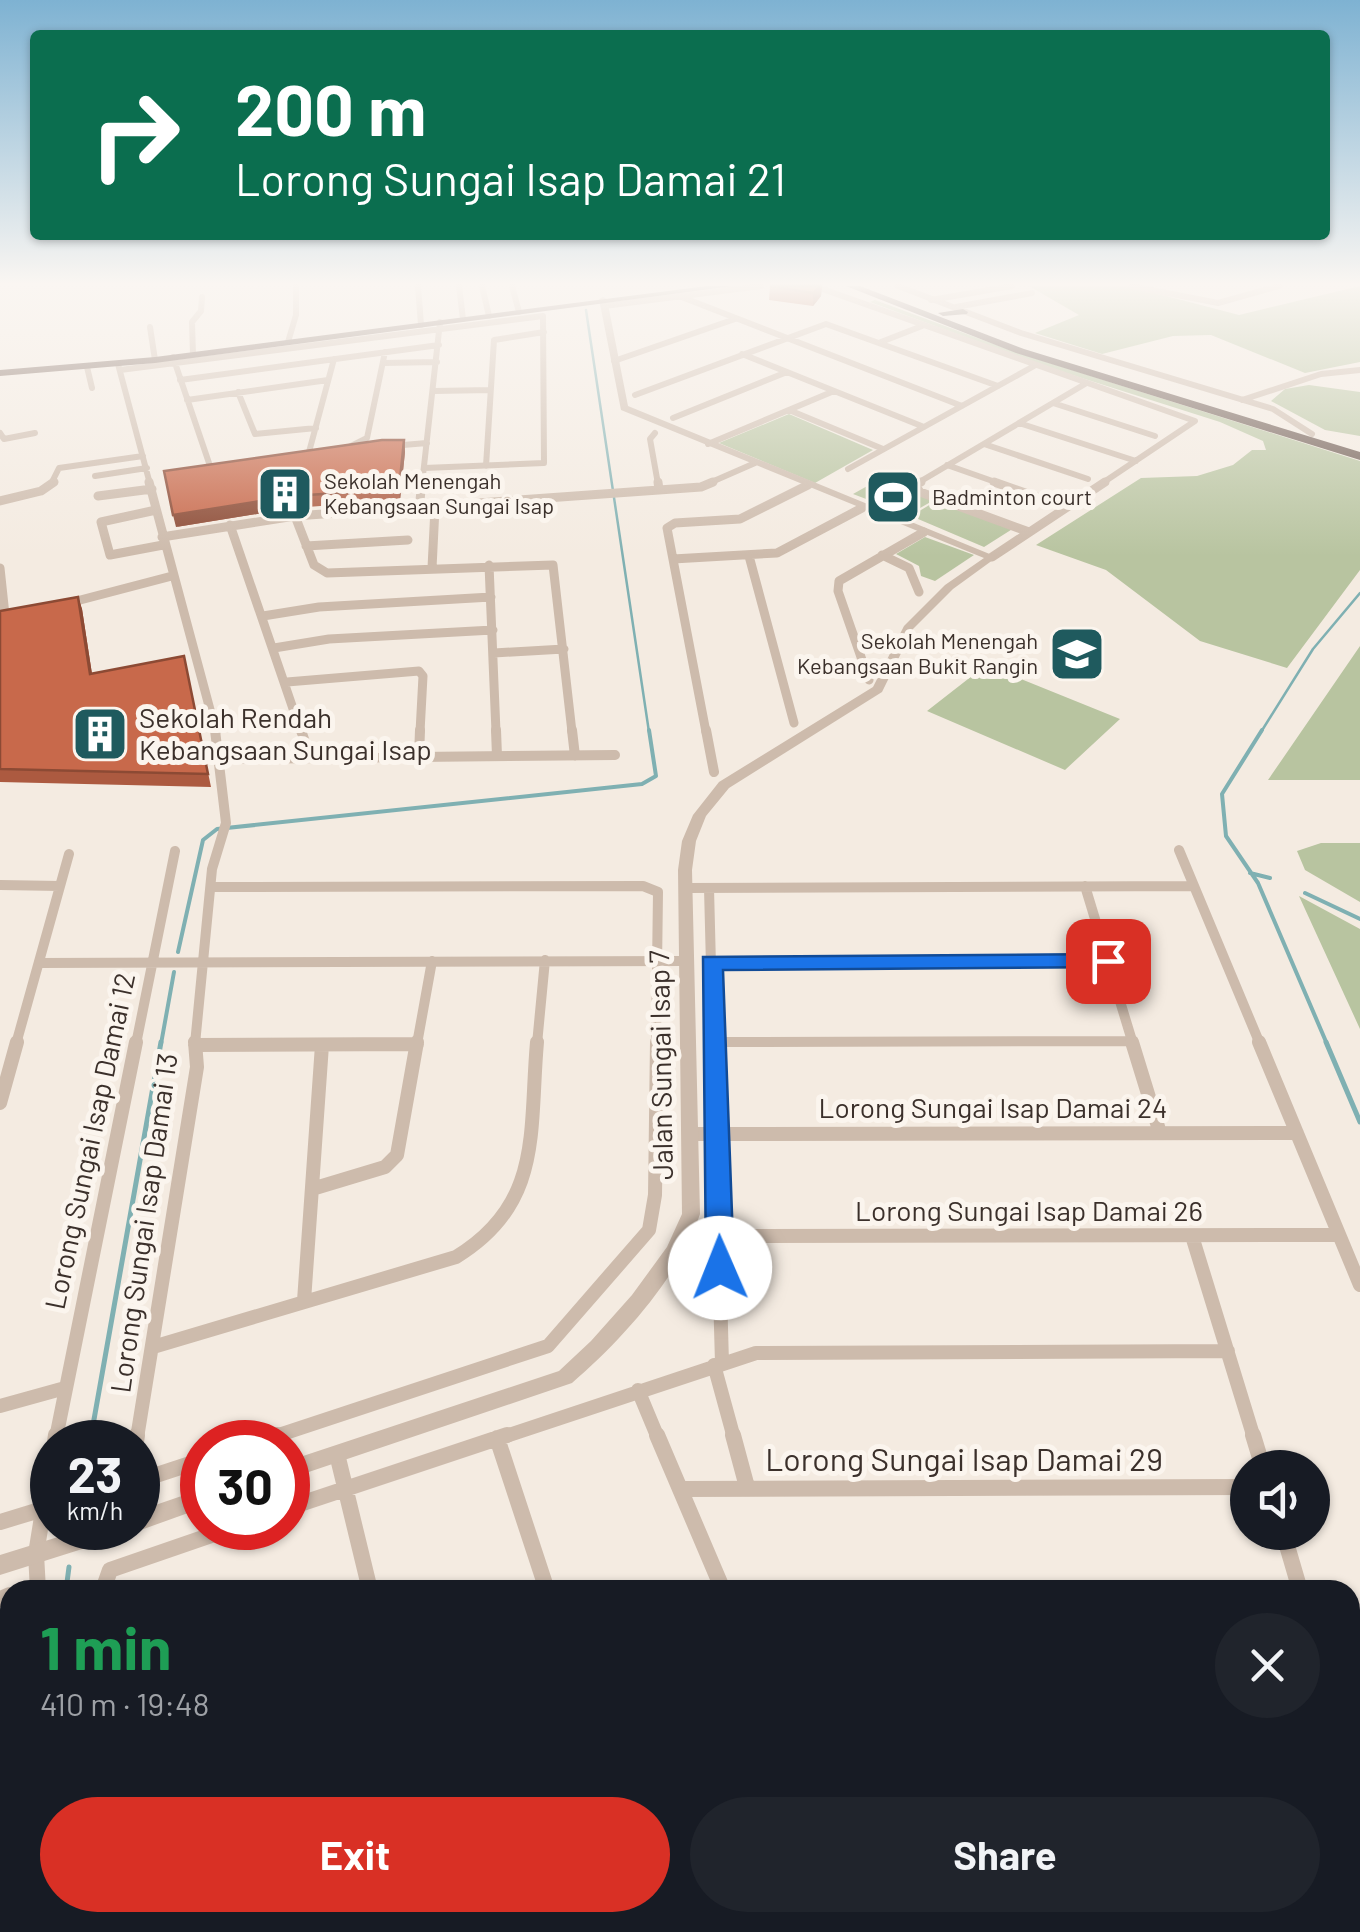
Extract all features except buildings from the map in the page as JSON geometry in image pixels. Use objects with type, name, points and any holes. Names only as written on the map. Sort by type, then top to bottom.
[{"type":"highway","points":[[1102,376],[1360,452]]},
{"type":"highway","points":[[1131,376],[1360,452]]},
{"type":"street","points":[[89,376],[92,388]]},
{"type":"street","name":"Lorong Sungai Isap Damai 13","points":[[121,376],[222,758],[225,828],[210,888],[195,1045],[197,1067],[140,1420]]},
{"type":"street","points":[[179,376],[210,466]]},
{"type":"street","points":[[180,380],[208,376]]},
{"type":"street","points":[[309,452],[329,376]]},
{"type":"street","points":[[340,447],[367,438],[380,376]]},
{"type":"street","points":[[418,509],[436,376]]},
{"type":"street","points":[[486,466],[492,376]]},
{"type":"street","points":[[424,468],[546,460],[545,376]]},
{"type":"street","points":[[617,376],[624,408],[862,508],[992,557],[1195,421],[1063,376]]},
{"type":"street","points":[[636,395],[685,376]]},
{"type":"street","points":[[673,418],[778,376]]},
{"type":"street","points":[[798,376],[924,427]]},
{"type":"street","points":[[885,376],[962,406]]},
{"type":"street","points":[[972,376],[998,386]]},
{"type":"street","points":[[848,470],[1016,376]]},
{"type":"street","points":[[1159,376],[1284,414],[1312,434]]},
{"type":"street","points":[[1242,400],[1314,376]]},
{"type":"street","points":[[186,400],[328,380]]},
{"type":"street","points":[[1029,532],[915,488],[1085,384]]},
{"type":"street","points":[[434,391],[490,390]]},
{"type":"street","points":[[708,444],[834,391]]},
{"type":"street","points":[[238,392],[256,434],[316,428]]},
{"type":"street","points":[[1053,403],[1155,436]]},
{"type":"street","points":[[789,410],[884,449]]},
{"type":"street","points":[[1019,423],[1136,461]]},
{"type":"street","points":[[655,432],[650,439],[658,490]]},
{"type":"street","points":[[0,433],[4,439],[34,433]]},
{"type":"street","points":[[388,446],[427,443]]},
{"type":"street","points":[[984,444],[1088,478]]},
{"type":"street","points":[[292,454],[325,450]]},
{"type":"street","points":[[0,501],[42,491],[54,482],[59,468],[143,456]]},
{"type":"street","points":[[156,510],[101,522],[110,555],[230,525],[295,516],[707,486],[755,463]]},
{"type":"street","points":[[194,469],[226,464]]},
{"type":"street","points":[[947,465],[1054,503]]},
{"type":"street","points":[[95,476],[164,474]]},
{"type":"street","points":[[714,772],[667,531],[672,524],[740,519],[808,486]]},
{"type":"street","points":[[98,496],[152,489]]},
{"type":"street","points":[[432,568],[435,508]]},
{"type":"street","points":[[672,559],[783,551],[862,508]]},
{"type":"street","points":[[295,516],[316,568],[327,574],[553,565],[575,756]]},
{"type":"street","points":[[230,525],[310,757]]},
{"type":"street","points":[[869,680],[838,586],[847,574],[924,532]]},
{"type":"street","points":[[306,546],[408,540]]},
{"type":"street","points":[[882,555],[909,568],[919,592]]},
{"type":"street","points":[[749,556],[794,724]]},
{"type":"street","name":"Jalan Sungai Isap 7","points":[[310,1463],[534,1391],[577,1368],[686,1235],[691,1214],[686,888],[689,841],[716,793],[747,767],[878,689],[908,628],[950,588],[992,557]]},
{"type":"street","points":[[489,565],[497,756]]},
{"type":"street","points":[[0,568],[3,616],[24,612]]},
{"type":"street","points":[[62,605],[172,576]]},
{"type":"street","points":[[263,616],[319,607],[491,597]]},
{"type":"street","points":[[274,648],[330,639],[493,630]]},
{"type":"street","points":[[494,653],[564,649]]},
{"type":"street","points":[[287,682],[419,671],[423,676],[419,757]]},
{"type":"street","points":[[222,758],[614,755]]},
{"type":"street","points":[[1179,850],[1360,1285]]},
{"type":"street","name":"Lorong Sungai Isap Damai 12","points":[[59,1420],[175,851]]},
{"type":"street","points":[[0,1102],[69,854]]},
{"type":"street","points":[[0,886],[60,886]]},
{"type":"street","points":[[210,888],[650,886],[658,892],[654,1211],[642,1238],[558,1338],[538,1352],[310,1425]]},
{"type":"street","points":[[1085,886],[1160,1133]]},
{"type":"street","points":[[686,888],[1194,886]]},
{"type":"street","points":[[709,888],[719,1236],[718,1364],[747,1488]]},
{"type":"street","points":[[153,1348],[456,1257],[476,1244],[518,1198],[526,1168],[545,960]]},
{"type":"street","points":[[39,963],[687,960]]},
{"type":"street","points":[[312,1189],[376,1170],[392,1161],[402,1138],[432,961]]},
{"type":"street","points":[[711,962],[1108,961]]},
{"type":"street","points":[[713,1042],[1132,1041]]},
{"type":"street","points":[[304,1302],[322,1044]]},
{"type":"street","points":[[195,1045],[418,1044]]},
{"type":"street","name":"Lorong Sungai Isap Damai 24","points":[[689,1134],[1297,1133]]},
{"type":"street","name":"Lorong Sungai Isap Damai 26","points":[[719,1236],[1339,1235]]},
{"type":"street","points":[[1192,1236],[1258,1450]]},
{"type":"street","points":[[310,1500],[718,1364],[770,1352],[1228,1351]]},
{"type":"street","points":[[0,1406],[65,1388]]},
{"type":"street","points":[[638,1390],[718,1580]]},
{"type":"street","points":[[497,1438],[544,1580]]},
{"type":"street","points":[[337,1454],[368,1580]]},
{"type":"street","name":"Lorong Sungai Isap Damai 29","points":[[681,1489],[1230,1487]]},
{"type":"street","points":[[0,1522],[30,1513]]},
{"type":"street","points":[[106,1580],[110,1570],[180,1546]]},
{"type":"street","points":[[35,1580],[37,1550]]},
{"type":"street","points":[[0,1565],[48,1550]]},
{"type":"street","points":[[1288,1550],[1297,1580]]},
{"type":"green space","points":[[1076,376],[1091,376],[1360,461],[1360,570],[1287,668],[1200,641],[1106,570],[1036,545],[1141,478],[1197,476],[1233,465],[1252,450],[1266,450],[1263,441],[1220,422]]},
{"type":"green space","points":[[1309,385],[1360,392],[1360,436],[1325,430],[1271,401],[1285,389]]},
{"type":"green space","points":[[789,414],[873,450],[815,483],[719,443]]},
{"type":"green space","name":"Badminton court","points":[[878,480],[934,500],[908,515],[853,494]]},
{"type":"green space","points":[[936,501],[1014,528],[984,547],[911,516]]},
{"type":"green space","points":[[925,537],[974,555],[935,581],[921,576],[919,566],[896,554]]},
{"type":"green space","points":[[1360,646],[1360,780],[1268,780]]},
{"type":"green space","points":[[986,665],[1120,719],[1065,770],[927,711]]},
{"type":"green space","points":[[1321,843],[1360,843],[1360,902],[1305,870],[1297,851]]},
{"type":"green space","points":[[1299,896],[1360,929],[1360,1029]]},
{"type":"waterway","points":[[596,376],[649,732]]},
{"type":"waterway","points":[[1261,732],[1313,649],[1360,593]]},
{"type":"waterway","points":[[178,952],[203,840],[217,829],[642,784],[656,776],[649,730]]},
{"type":"waterway","points":[[1251,873],[1226,836],[1222,794],[1262,730]]},
{"type":"waterway","points":[[1251,873],[1270,878]]},
{"type":"waterway","points":[[1251,873],[1327,1044]]},
{"type":"waterway","points":[[1305,893],[1360,919]]},
{"type":"waterway","points":[[161,1044],[174,972]]},
{"type":"waterway","points":[[94,1420],[161,1042]]},
{"type":"waterway","points":[[1326,1042],[1360,1122]]},
{"type":"waterway","points":[[67,1580],[69,1567]]},
{"type":"place","name":"Sekolah Menengah Kebangsaan Sungai Isap","points":[[285,494]]},
{"type":"place","name":"Badminton court","points":[[893,497]]},
{"type":"place","name":"Sekolah Menengah Kebangsaan Bukit Rangin","points":[[1077,654]]},
{"type":"place","name":"Sekolah Rendah Kebangsaan Sungai Isap","points":[[100,734]]},
{"type":"route","points":[[720,1268],[711,962],[1108,961]]}]
